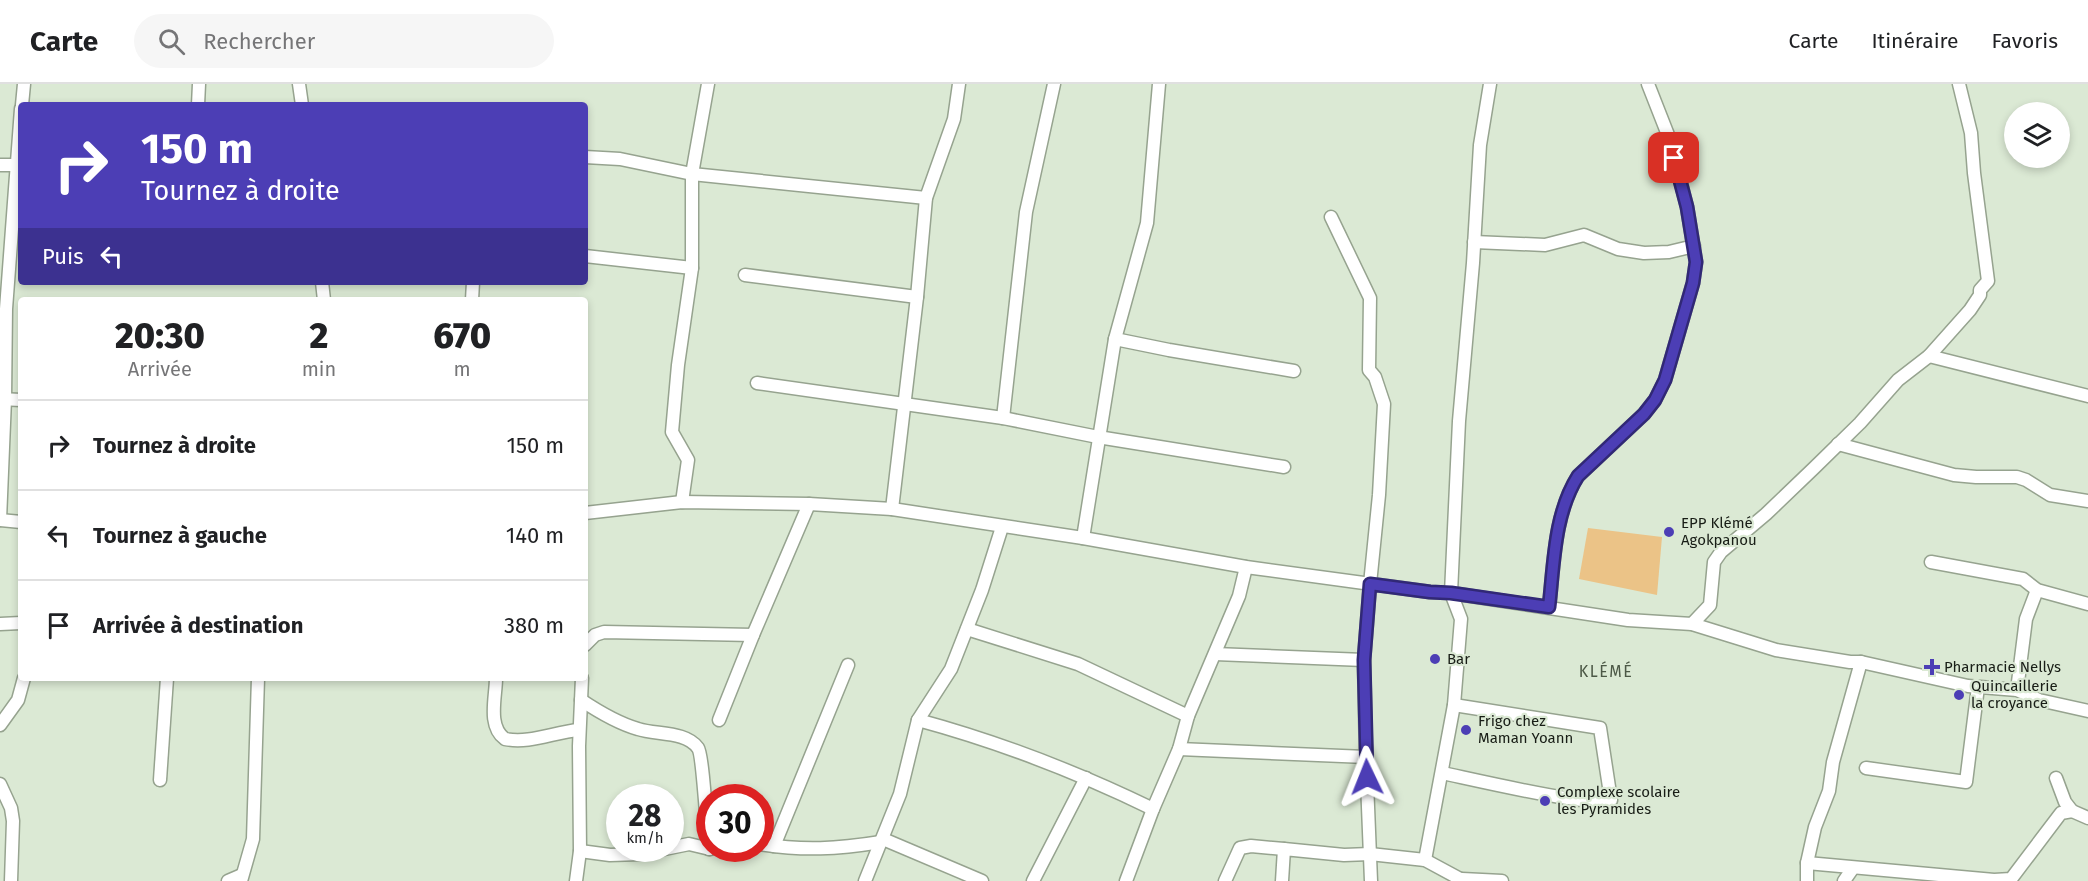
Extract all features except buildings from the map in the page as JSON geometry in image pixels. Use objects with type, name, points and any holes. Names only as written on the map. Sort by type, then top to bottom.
[{"type":"street","points":[[22,102],[24,84]]},
{"type":"street","points":[[198,102],[200,84]]},
{"type":"street","points":[[299,84],[302,102]]},
{"type":"street","points":[[682,502],[688,460],[672,432],[678,365],[692,268],[692,174],[708,84]]},
{"type":"street","points":[[892,509],[917,297],[926,198],[954,119],[959,84]]},
{"type":"street","points":[[1003,418],[1026,212],[1054,84]]},
{"type":"street","points":[[1083,538],[1115,339],[1147,223],[1159,84]]},
{"type":"street","points":[[1425,860],[1454,705],[1461,619],[1451,593],[1459,421],[1480,146],[1490,84]]},
{"type":"street","points":[[1549,607],[1560,520],[1571,488],[1578,476],[1644,414],[1655,400],[1665,380],[1693,283],[1696,262],[1694,246],[1670,140],[1648,84]]},
{"type":"street","points":[[1692,624],[1710,605],[1714,562],[1721,552],[1766,514],[1839,444],[1898,380],[1929,356],[1970,310],[1980,295],[1980,290],[1988,281],[1971,133],[1959,84]]},
{"type":"street","points":[[18,151],[18,198],[5,262],[0,520],[18,522]]},
{"type":"street","points":[[588,157],[620,159],[692,174],[926,198]]},
{"type":"street","points":[[0,165],[17,165]]},
{"type":"street","points":[[1331,217],[1370,298],[1369,370],[1375,377],[1384,404],[1379,495],[1364,660],[1371,881]]},
{"type":"street","points":[[1474,242],[1545,245],[1584,235],[1606,246],[1637,252],[1669,252],[1694,246]]},
{"type":"street","points":[[588,256],[692,268]]},
{"type":"street","points":[[745,275],[917,297]]},
{"type":"street","points":[[1115,339],[1294,371]]},
{"type":"street","points":[[1929,356],[2088,396]]},
{"type":"street","points":[[757,383],[904,402],[1284,467]]},
{"type":"street","points":[[3,399],[18,400]]},
{"type":"street","points":[[1839,444],[1954,475],[2017,477],[2050,495],[2088,501]]},
{"type":"street","points":[[588,513],[682,502],[809,504],[892,509],[1083,538],[1246,567],[1451,593],[1628,620],[1692,624],[1776,650],[1861,662],[1978,687],[2017,690],[2039,700],[2088,711]]},
{"type":"street","points":[[719,720],[809,504]]},
{"type":"street","points":[[865,881],[900,794],[918,720],[951,669],[982,590],[1002,527]]},
{"type":"street","points":[[1931,562],[2022,579],[2037,590],[2088,604]]},
{"type":"street","points":[[1126,881],[1152,809],[1179,749],[1188,716],[1239,596],[1246,567]]},
{"type":"street","points":[[2017,690],[2026,619],[2037,590]]},
{"type":"street","points":[[0,624],[18,622]]},
{"type":"street","points":[[967,629],[1078,664],[1188,716]]},
{"type":"street","points":[[588,642],[595,635],[604,632],[753,635]]},
{"type":"street","points":[[1215,654],[1364,660]]},
{"type":"street","points":[[1807,881],[1807,863],[1815,827],[1829,791],[1833,762],[1861,662]]},
{"type":"street","points":[[848,665],[774,846],[789,849],[841,848],[882,841],[982,881]]},
{"type":"street","points":[[0,725],[18,700],[23,681]]},
{"type":"street","points":[[160,780],[167,681]]},
{"type":"street","points":[[228,881],[242,878],[253,839],[258,681]]},
{"type":"street","points":[[496,681],[494,721],[496,730],[501,736],[513,740],[528,740],[579,730]]},
{"type":"street","points":[[576,881],[580,851],[579,730],[582,681]]},
{"type":"street","points":[[1866,768],[1966,782],[1978,687]]},
{"type":"street","points":[[581,700],[617,722],[639,730],[683,738],[699,749],[703,784]]},
{"type":"street","points":[[1442,773],[1582,800],[1607,802],[1611,800],[1600,728],[1454,705]]},
{"type":"street","points":[[918,720],[976,736],[1086,778],[1152,809]]},
{"type":"street","points":[[1179,749],[1366,757]]},
{"type":"street","points":[[1033,881],[1086,778]]},
{"type":"street","points":[[2056,778],[2065,802],[2072,812]]},
{"type":"street","points":[[0,784],[11,808],[13,821],[11,881]]},
{"type":"street","points":[[1807,863],[2013,880],[2061,813],[2072,812],[2088,818]]},
{"type":"street","points":[[580,851],[610,855],[640,854],[689,844],[696,846]]},
{"type":"street","points":[[1224,881],[1240,848],[1251,846],[1425,860],[1463,880],[1502,881]]},
{"type":"street","points":[[1282,881],[1284,849]]},
{"type":"street","points":[[1844,881],[1852,868]]},
{"type":"shaded area","points":[[1588,528],[1662,537],[1657,595],[1579,579]]},
{"type":"place","name":"EPP Klémé Agokpanou","points":[[1669,532]]},
{"type":"place","name":"Bar","points":[[1435,659]]},
{"type":"place","name":"Pharmacie Nellys","points":[[1932,667]]},
{"type":"place","name":"Quincaillerie la croyance","points":[[1959,695]]},
{"type":"place","name":"Frigo chez Maman Yoann","points":[[1466,730]]},
{"type":"place","name":"Complexe scolaire les Pyramides","points":[[1545,801]]},
{"type":"district","name":"KLÉMÉ","points":[[1606,671]]},
{"type":"route","points":[[1367,777],[1364,660],[1370,584],[1549,607],[1560,520],[1571,488],[1578,476],[1644,414],[1655,400],[1665,380],[1693,283],[1696,262],[1687,207],[1674,158]]}]
